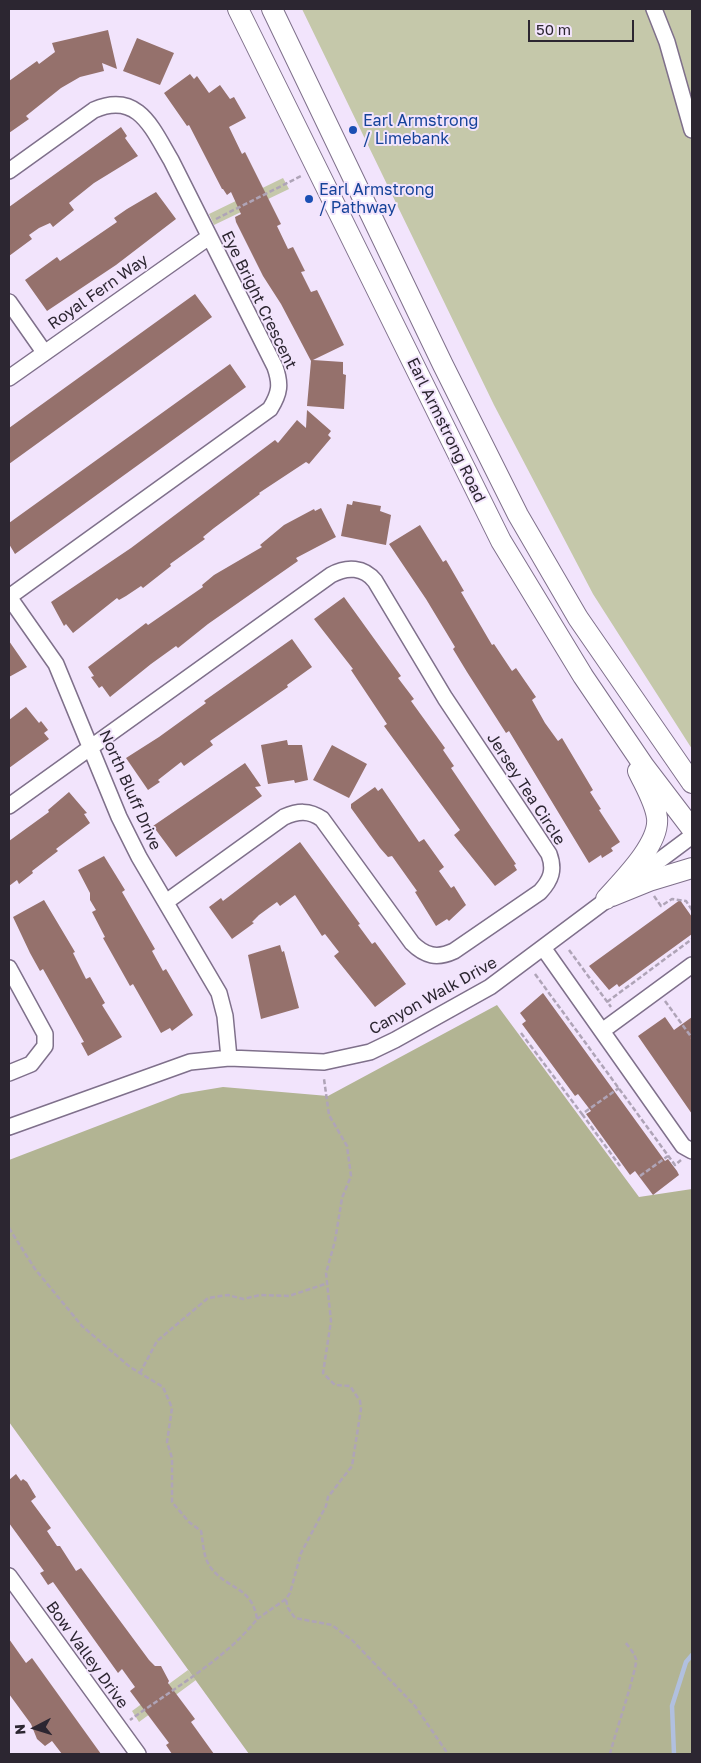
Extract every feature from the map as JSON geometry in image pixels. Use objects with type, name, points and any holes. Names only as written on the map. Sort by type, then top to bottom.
[{"type":"main road","name":"Earl Armstrong Road","points":[[238,9],[318,167],[501,541],[557,635],[613,720],[644,766],[692,829]]},
{"type":"main road","name":"Earl Armstrong Road","points":[[272,9],[518,515],[578,618],[691,779]]},
{"type":"main road","points":[[606,899],[629,873],[653,838],[657,818],[652,802],[613,720]]},
{"type":"main road","points":[[606,899],[649,881],[692,868]]},
{"type":"street","points":[[654,9],[667,42],[692,130]]},
{"type":"street","name":"Eye Bright Crescent","points":[[9,171],[94,110],[108,105],[125,106],[138,112],[151,128],[171,160],[275,367],[280,381],[279,394],[270,409],[9,597]]},
{"type":"street","name":"Royal Fern Way","points":[[9,378],[206,231]]},
{"type":"street","points":[[9,302],[44,352]]},
{"type":"street","name":"Jersey Tea Circle","points":[[9,806],[331,575],[344,570],[365,571],[376,581],[445,698],[549,854],[553,869],[549,882],[532,898],[454,951],[443,956],[430,955],[421,952],[412,942],[322,818],[315,814],[300,812],[284,817],[166,902]]},
{"type":"street","name":"North Bluff Drive","points":[[9,597],[56,664],[119,817],[139,857],[208,972],[222,1002],[229,1058]]},
{"type":"street","name":"Canyon Walk Drive","points":[[9,1127],[178,1065],[203,1060],[229,1058],[324,1062],[370,1052],[490,987],[692,836]]},
{"type":"street","points":[[544,948],[683,1146],[687,1155]]},
{"type":"street","points":[[602,1032],[692,965]]},
{"type":"street","points":[[9,968],[45,1034],[45,1046],[31,1064],[9,1074]]},
{"type":"street","name":"Bow Valley Drive","points":[[9,1576],[138,1754]]},
{"type":"path","points":[[206,231],[318,167]]},
{"type":"path","points":[[649,890],[661,906],[676,898],[686,901],[692,910]]},
{"type":"path","points":[[607,1002],[692,939]]},
{"type":"path","points":[[569,950],[620,1019]]},
{"type":"path","points":[[535,974],[668,1156],[675,1164],[687,1155]]},
{"type":"path","points":[[658,991],[692,1038]]},
{"type":"path","points":[[521,1033],[620,1166]]},
{"type":"path","points":[[119,1728],[206,1666],[236,1641],[257,1619],[286,1599],[290,1593],[301,1553],[326,1506],[328,1497],[352,1466],[359,1430],[360,1400],[350,1386],[335,1385],[323,1373],[331,1321],[326,1273],[335,1241],[342,1198],[351,1176],[347,1146],[329,1115],[324,1079]]},
{"type":"path","points":[[582,1114],[619,1088]]},
{"type":"path","points":[[640,1176],[668,1156]]},
{"type":"path","points":[[9,1228],[35,1269],[82,1326],[140,1373],[163,1387],[169,1397],[171,1423],[167,1442],[172,1458],[172,1502],[188,1522],[201,1530],[209,1565],[225,1580],[247,1594],[257,1619]]},
{"type":"path","points":[[140,1373],[157,1341],[208,1298],[228,1295],[243,1299],[260,1295],[289,1296],[328,1284]]},
{"type":"path","points":[[286,1599],[288,1608],[295,1618],[332,1625],[352,1640],[378,1666],[393,1686],[415,1706],[448,1754]]},
{"type":"path","points":[[610,1754],[620,1715],[636,1667],[636,1658],[625,1642]]},
{"type":"green space","points":[[302,9],[692,9],[692,749],[593,594],[494,405]]},
{"type":"green space","points":[[283,178],[289,189],[214,225],[209,214]]},
{"type":"green space","points":[[497,1005],[639,1197],[692,1189],[692,1754],[249,1754],[9,1422],[9,1160],[181,1094],[223,1087],[328,1096]]},
{"type":"green space","points":[[188,1670],[196,1680],[139,1722],[132,1711]]},
{"type":"building","points":[[108,30],[117,69],[102,63],[104,71],[80,77],[61,88],[26,116],[29,119],[9,133],[9,81],[37,61],[39,64],[55,52],[52,43]]},
{"type":"building","points":[[137,38],[174,53],[160,85],[123,71]]},
{"type":"building","points":[[190,74],[194,79],[197,76],[209,93],[220,85],[230,99],[234,97],[246,118],[229,127],[242,154],[245,152],[281,224],[277,226],[288,249],[293,247],[305,271],[301,272],[311,292],[317,290],[344,345],[313,360],[343,362],[343,374],[346,375],[344,409],[307,406],[311,361],[281,304],[263,276],[236,222],[235,217],[241,214],[231,192],[227,195],[222,189],[189,125],[187,126],[164,93]]},
{"type":"building","points":[[121,127],[127,136],[125,138],[138,156],[94,183],[69,203],[74,210],[53,227],[50,223],[29,235],[32,239],[9,256],[9,207]]},
{"type":"building","points":[[156,192],[176,219],[116,265],[47,311],[25,280],[57,257],[60,261],[117,222],[114,218]]},
{"type":"building","points":[[195,294],[212,317],[9,464],[9,428]]},
{"type":"building","points":[[230,364],[246,387],[15,554],[9,544],[9,523]]},
{"type":"building","points":[[307,410],[331,431],[328,435],[331,438],[309,464],[306,462],[259,493],[143,588],[141,586],[119,600],[117,598],[73,633],[66,624],[64,626],[51,602],[131,548],[275,440],[278,443],[297,420],[306,428]]},
{"type":"building","points":[[353,501],[381,506],[380,511],[391,515],[386,545],[341,536],[347,504],[352,505]]},
{"type":"building","points":[[321,508],[336,537],[296,558],[298,561],[208,624],[178,648],[176,646],[151,664],[110,697],[102,686],[99,688],[91,677],[94,676],[88,667],[146,623],[148,625],[203,587],[202,585],[214,575],[262,547],[260,545],[284,525],[314,509],[315,511]]},
{"type":"building","points":[[420,525],[443,562],[446,560],[464,591],[461,592],[492,645],[494,644],[512,671],[516,668],[536,697],[532,700],[545,723],[558,741],[562,738],[593,790],[590,792],[601,809],[599,810],[620,842],[611,848],[613,851],[602,858],[601,855],[589,863],[509,731],[506,733],[453,649],[455,647],[426,599],[389,544]]},
{"type":"building","points":[[344,597],[401,676],[398,678],[414,699],[411,701],[445,748],[443,750],[454,766],[451,768],[516,864],[514,865],[517,870],[495,886],[454,835],[460,830],[384,726],[387,724],[351,670],[353,669],[314,619]]},
{"type":"building","points":[[292,639],[312,667],[287,685],[288,687],[210,741],[213,745],[184,766],[181,762],[158,780],[160,782],[148,790],[126,758],[159,737],[206,703],[204,701]]},
{"type":"building","points":[[9,641],[27,667],[9,677]]},
{"type":"building","points":[[26,707],[39,723],[41,721],[48,730],[44,733],[49,739],[9,768],[9,720]]},
{"type":"building","points":[[287,740],[288,745],[302,745],[308,780],[295,783],[294,780],[268,784],[261,745]]},
{"type":"building","points":[[332,745],[367,764],[349,798],[313,780]]},
{"type":"building","points":[[245,763],[261,786],[255,787],[262,796],[176,857],[153,826]]},
{"type":"building","points":[[375,787],[378,791],[382,788],[419,842],[424,839],[444,867],[439,871],[451,888],[454,886],[466,905],[449,921],[447,919],[436,926],[415,892],[417,891],[392,856],[388,857],[380,848],[351,808],[351,804]]},
{"type":"building","points":[[69,792],[87,813],[84,814],[90,823],[56,849],[58,851],[32,871],[33,873],[19,884],[17,880],[9,886],[9,841],[49,812],[48,810]]},
{"type":"building","points":[[300,842],[360,924],[358,925],[372,944],[375,942],[406,984],[375,1007],[334,956],[339,952],[325,934],[322,936],[295,895],[280,906],[277,902],[259,915],[252,922],[254,923],[232,939],[209,907],[221,898],[223,901]]},
{"type":"building","points":[[104,856],[125,890],[122,892],[155,949],[152,951],[163,971],[166,969],[193,1015],[172,1031],[170,1028],[161,1033],[133,984],[130,986],[103,938],[105,937],[92,912],[96,910],[90,900],[90,893],[78,870]]},
{"type":"building","points":[[44,900],[75,952],[73,953],[86,979],[90,977],[105,1003],[102,1005],[122,1037],[88,1056],[81,1043],[84,1042],[43,969],[40,971],[13,917]]},
{"type":"building","points":[[680,900],[692,917],[692,934],[619,987],[617,984],[609,990],[589,966]]},
{"type":"building","points":[[280,945],[282,952],[284,951],[299,1008],[261,1019],[248,955]]},
{"type":"building","points":[[543,993],[665,1161],[668,1159],[677,1171],[679,1175],[653,1195],[635,1171],[630,1175],[586,1114],[591,1111],[578,1094],[575,1096],[522,1024],[526,1021],[520,1013]]},
{"type":"building","points":[[665,1017],[674,1030],[692,1017],[692,1114],[638,1036]]},
{"type":"building","points":[[16,1474],[21,1481],[23,1479],[27,1482],[36,1497],[31,1501],[51,1528],[47,1531],[57,1546],[60,1546],[76,1571],[81,1568],[149,1660],[155,1666],[161,1666],[169,1681],[168,1683],[195,1719],[191,1722],[214,1754],[172,1754],[166,1745],[169,1743],[130,1691],[135,1687],[122,1669],[118,1673],[53,1582],[48,1585],[40,1573],[44,1571],[9,1523],[9,1480]]},
{"type":"building","points":[[9,1639],[26,1663],[32,1658],[101,1754],[62,1754],[52,1741],[45,1746],[37,1739],[31,1724],[9,1694]]},
{"type":"waterway","points":[[674,1754],[672,1706],[686,1662],[692,1655]]},
{"type":"place","name":"Earl Armstrong / Limebank","points":[[353,130]]},
{"type":"place","name":"Earl Armstrong / Pathway","points":[[309,199]]}]
